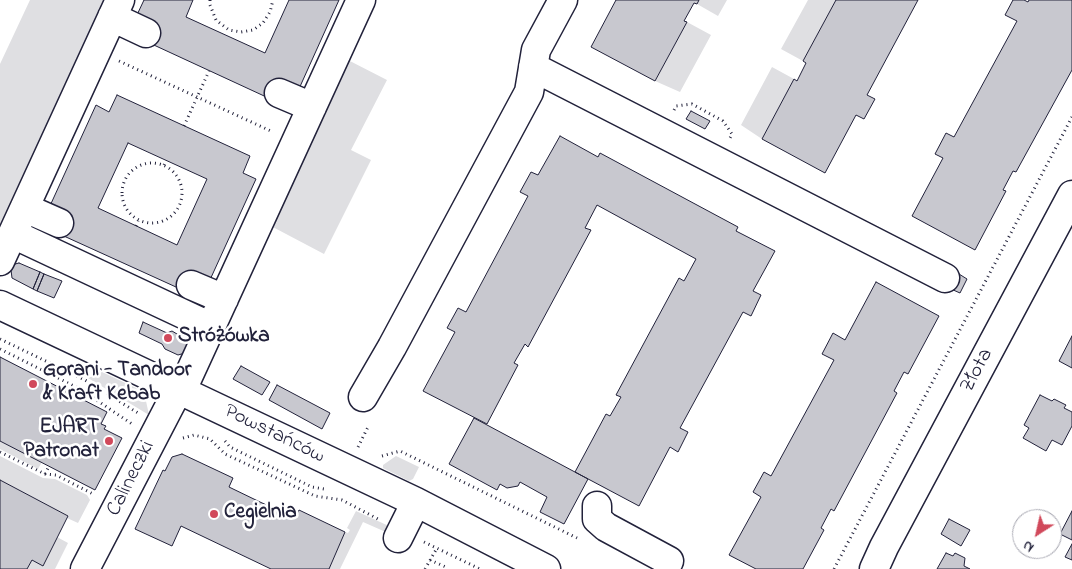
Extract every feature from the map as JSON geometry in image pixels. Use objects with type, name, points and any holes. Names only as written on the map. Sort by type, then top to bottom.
[{"type":"street","name":"Calineczki","points":[[85,569],[196,360],[361,0]]},
{"type":"street","points":[[363,397],[392,347],[529,92],[536,50],[563,0]]},
{"type":"street","points":[[0,261],[116,9],[146,33]]},
{"type":"street","points":[[533,67],[946,278]]},
{"type":"street","points":[[279,93],[312,108]]},
{"type":"street","name":"Złota","points":[[840,568],[879,558],[1072,194]]},
{"type":"street","points":[[25,208],[59,224]]},
{"type":"street","points":[[13,234],[211,327]]},
{"type":"street","points":[[191,284],[224,299]]},
{"type":"street","name":"Powstańców","points":[[0,305],[416,502],[546,569]]},
{"type":"street","points":[[400,534],[416,502]]},
{"type":"street","points":[[597,506],[597,519],[606,527],[669,562]]},
{"type":"path","points":[[210,0],[216,20],[229,30],[241,32],[253,30],[264,23],[270,12],[273,0]]},
{"type":"path","points":[[226,36],[229,30]]},
{"type":"path","points":[[97,51],[296,142]]},
{"type":"path","points":[[184,126],[209,71]]},
{"type":"path","points":[[692,104],[723,121]]},
{"type":"path","points":[[708,113],[709,108]]},
{"type":"path","points":[[840,568],[1072,117]]},
{"type":"path","points":[[164,166],[166,160]]},
{"type":"path","points":[[151,163],[164,166],[174,172],[181,182],[182,195],[180,206],[172,216],[162,222],[150,224],[138,221],[128,212],[122,200],[122,187],[128,175],[138,166],[151,163]]},
{"type":"path","points":[[136,226],[138,221]]},
{"type":"path","points":[[0,339],[85,380],[142,415]]},
{"type":"path","points":[[0,349],[80,389],[135,425]]},
{"type":"path","points":[[362,453],[356,450],[368,427]]},
{"type":"path","points":[[181,439],[194,435],[210,439],[225,454],[315,496],[342,500],[400,534],[436,548],[480,569]]},
{"type":"path","points":[[375,458],[400,451],[582,540]]},
{"type":"path","points":[[0,452],[45,474],[56,475],[98,496]]},
{"type":"path","points":[[45,474],[49,466]]},
{"type":"path","points":[[425,569],[436,548]]},
{"type":"path","points":[[430,560],[448,568]]},
{"type":"shaded area","points":[[30,0],[106,0],[0,228],[0,64]]},
{"type":"shaded area","points":[[699,0],[727,0],[718,16],[697,4]]},
{"type":"shaded area","points":[[808,0],[836,0],[803,61],[781,49]]},
{"type":"shaded area","points":[[687,22],[711,35],[680,92],[655,81]]},
{"type":"shaded area","points":[[346,59],[387,80],[351,150],[371,160],[324,254],[269,225]]},
{"type":"shaded area","points":[[772,67],[794,79],[762,139],[741,125]]},
{"type":"shaded area","points":[[102,372],[136,388],[146,401],[149,415],[88,378]]},
{"type":"shaded area","points":[[0,441],[42,462],[38,469],[0,449]]},
{"type":"shaded area","points":[[0,456],[43,478],[55,479],[87,495],[90,500],[78,523],[0,480]]},
{"type":"shaded area","points":[[396,456],[419,467],[413,479],[409,481],[383,468],[383,465]]},
{"type":"shaded area","points":[[356,511],[391,527],[388,533],[363,522],[340,569],[329,569],[345,532],[348,533],[350,530],[347,528]]},
{"type":"shaded area","points":[[57,537],[68,543],[55,569],[27,569],[32,560],[43,565]]},
{"type":"building","points":[[144,0],[193,0],[186,17],[265,53],[289,0],[339,0],[298,91],[275,101],[143,40],[136,17]]},
{"type":"building","points":[[616,0],[699,0],[697,4],[694,3],[684,21],[687,22],[655,81],[591,47]]},
{"type":"building","points":[[836,0],[918,0],[867,95],[875,99],[864,119],[856,115],[825,173],[762,139],[794,79],[797,81],[806,63],[803,61]]},
{"type":"building","points":[[1013,0],[1028,2],[1029,0],[1072,0],[1072,70],[1016,172],[1013,171],[1003,190],[1006,191],[975,250],[912,216],[943,158],[935,154],[946,133],[954,137],[1017,21],[1005,15]]},
{"type":"building","points":[[117,95],[250,156],[243,173],[256,179],[209,282],[187,292],[55,232],[49,208],[96,105],[109,112]],"holes":[[[128,143],[207,179],[177,245],[98,208]]]},
{"type":"building","points":[[691,111],[710,121],[705,129],[686,119]]},
{"type":"building","points":[[560,136],[598,157],[600,153],[738,227],[736,231],[775,251],[753,291],[761,295],[751,316],[743,312],[680,428],[688,432],[678,452],[670,447],[639,506],[575,472],[606,414],[610,416],[621,397],[616,395],[679,278],[684,281],[696,259],[597,205],[585,228],[591,230],[528,347],[525,344],[514,363],[518,365],[487,424],[423,391],[455,332],[447,328],[458,308],[466,312],[528,196],[520,192],[531,172],[538,175]]},
{"type":"building","points":[[19,263],[40,272],[33,289],[12,278],[11,270],[15,264]]},
{"type":"building","points":[[40,272],[44,274],[37,291],[33,289]]},
{"type":"building","points":[[44,274],[62,281],[54,298],[37,291]]},
{"type":"building","points":[[959,274],[967,279],[960,293],[951,289]]},
{"type":"building","points":[[876,282],[939,316],[908,374],[904,372],[894,391],[897,393],[834,511],[831,509],[821,528],[824,530],[803,569],[756,569],[729,555],[761,497],[753,492],[764,472],[771,476],[834,360],[822,354],[833,333],[845,340]]},
{"type":"building","name":"Stróżówka","points":[[143,322],[167,333],[172,331],[187,340],[189,345],[185,353],[178,355],[165,349],[162,344],[139,333]]},
{"type":"building","points":[[1072,336],[1072,368],[1059,361]]},
{"type":"building","points":[[0,357],[107,412],[101,424],[106,426],[104,429],[122,438],[95,490],[0,441]]},
{"type":"building","points":[[241,366],[270,382],[262,395],[233,379]]},
{"type":"building","points":[[277,385],[330,413],[322,429],[269,400]]},
{"type":"building","points":[[1040,395],[1066,405],[1064,408],[1072,412],[1072,426],[1062,445],[1052,440],[1046,451],[1023,438],[1029,428],[1024,425]]},
{"type":"building","points":[[474,418],[588,479],[564,524],[540,512],[547,497],[520,482],[518,486],[507,488],[500,484],[497,490],[449,464]]},
{"type":"building","name":"Cegielnia","points":[[182,454],[233,478],[229,487],[260,502],[295,518],[299,510],[345,532],[329,569],[271,569],[181,526],[172,546],[135,529],[163,470],[165,471],[172,457]]},
{"type":"building","points":[[0,480],[68,516],[43,566],[32,560],[27,569],[0,569]]},
{"type":"building","points":[[1072,511],[1072,540],[1062,535],[1062,530]]},
{"type":"building","points":[[949,519],[970,530],[961,546],[941,534]]},
{"type":"building","points":[[1072,544],[1072,560],[1065,557]]},
{"type":"building","points":[[946,553],[953,556],[955,553],[965,558],[964,566],[970,569],[937,569]]},
{"type":"place","name":"Stróżówka","points":[[168,338]]},
{"type":"place","name":"Gorani - Tandoor & Kraft Kebab","points":[[33,384]]},
{"type":"place","name":"EJART Patronat","points":[[109,441]]},
{"type":"place","name":"Cegielnia","points":[[214,514]]}]
